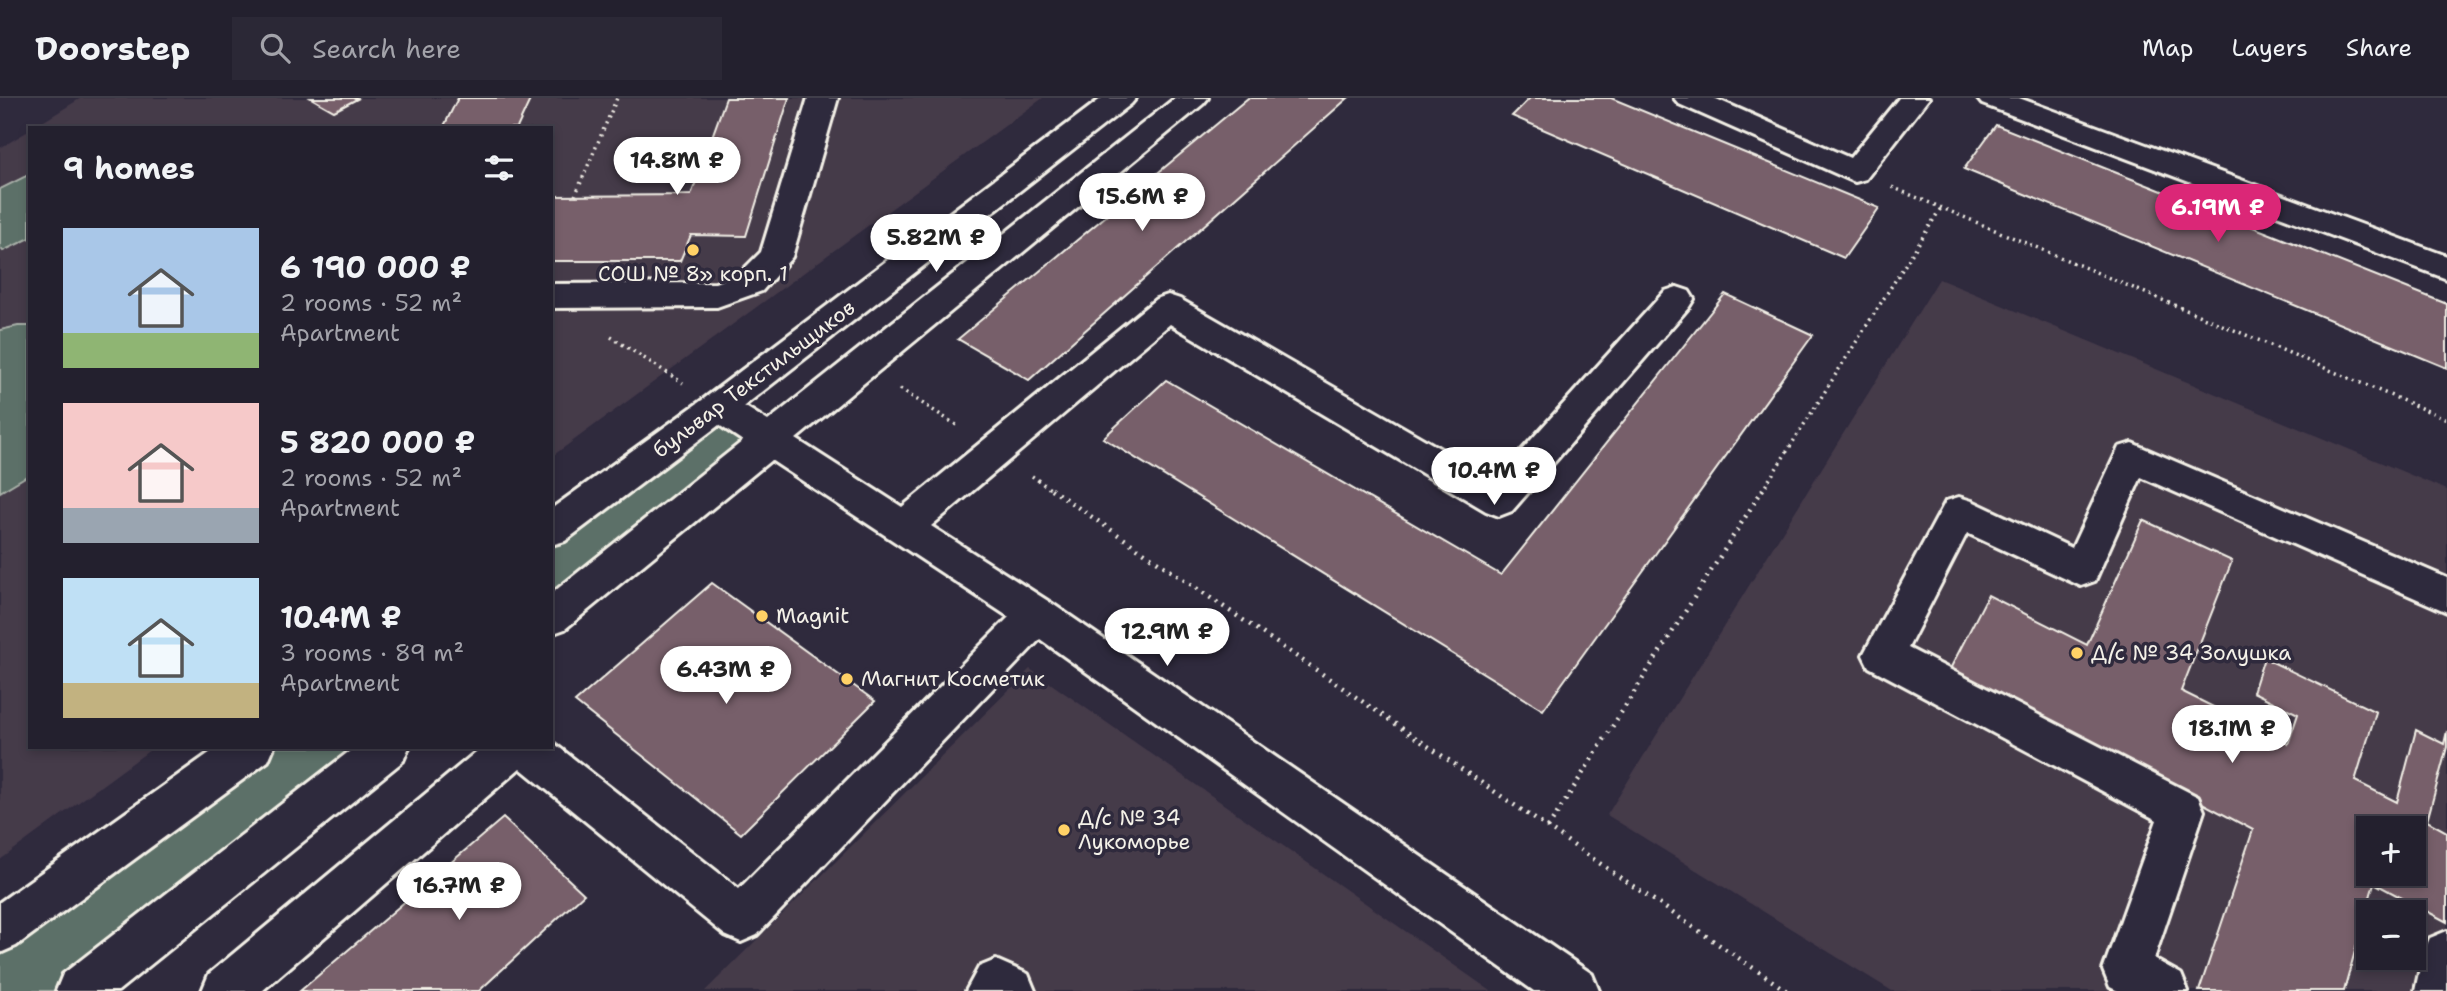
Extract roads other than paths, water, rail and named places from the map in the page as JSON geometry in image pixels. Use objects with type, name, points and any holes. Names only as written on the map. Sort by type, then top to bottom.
[{"type":"street","points":[[553,296],[717,295],[750,283],[776,257],[823,98]]},
{"type":"street","name":"бульвар Текстильщиков","points":[[553,529],[718,407],[1121,98]]},
{"type":"street","points":[[553,615],[772,441],[1192,98]]},
{"type":"street","points":[[1689,98],[1855,172],[1914,98]]},
{"type":"street","points":[[1992,98],[2447,268]]},
{"type":"street","points":[[904,527],[1168,307],[1499,501],[1677,299]]},
{"type":"street","points":[[718,407],[1037,615],[1575,991]]},
{"type":"street","points":[[2137,984],[2182,811],[1883,654],[1959,512],[2081,570],[2132,457],[2447,596]]},
{"type":"street","points":[[528,749],[741,919],[1037,615]]},
{"type":"street","points":[[0,930],[250,749]]},
{"type":"street","points":[[80,991],[356,763],[384,749]]},
{"type":"street","points":[[226,991],[512,749]]},
{"type":"street","points":[[2439,991],[2447,954]]},
{"type":"street","points":[[990,991],[996,984],[1011,991]]},
{"type":"place","name":"СОШ № 8» корп. 1","points":[[693,250]]},
{"type":"place","name":"Magnit","points":[[762,616]]},
{"type":"place","name":"Д/с № 34 Золушка","points":[[2077,653]]},
{"type":"place","name":"Магнит Косметик","points":[[847,679]]},
{"type":"place","name":"Д/с № 34 Лукоморье","points":[[1064,830]]}]
